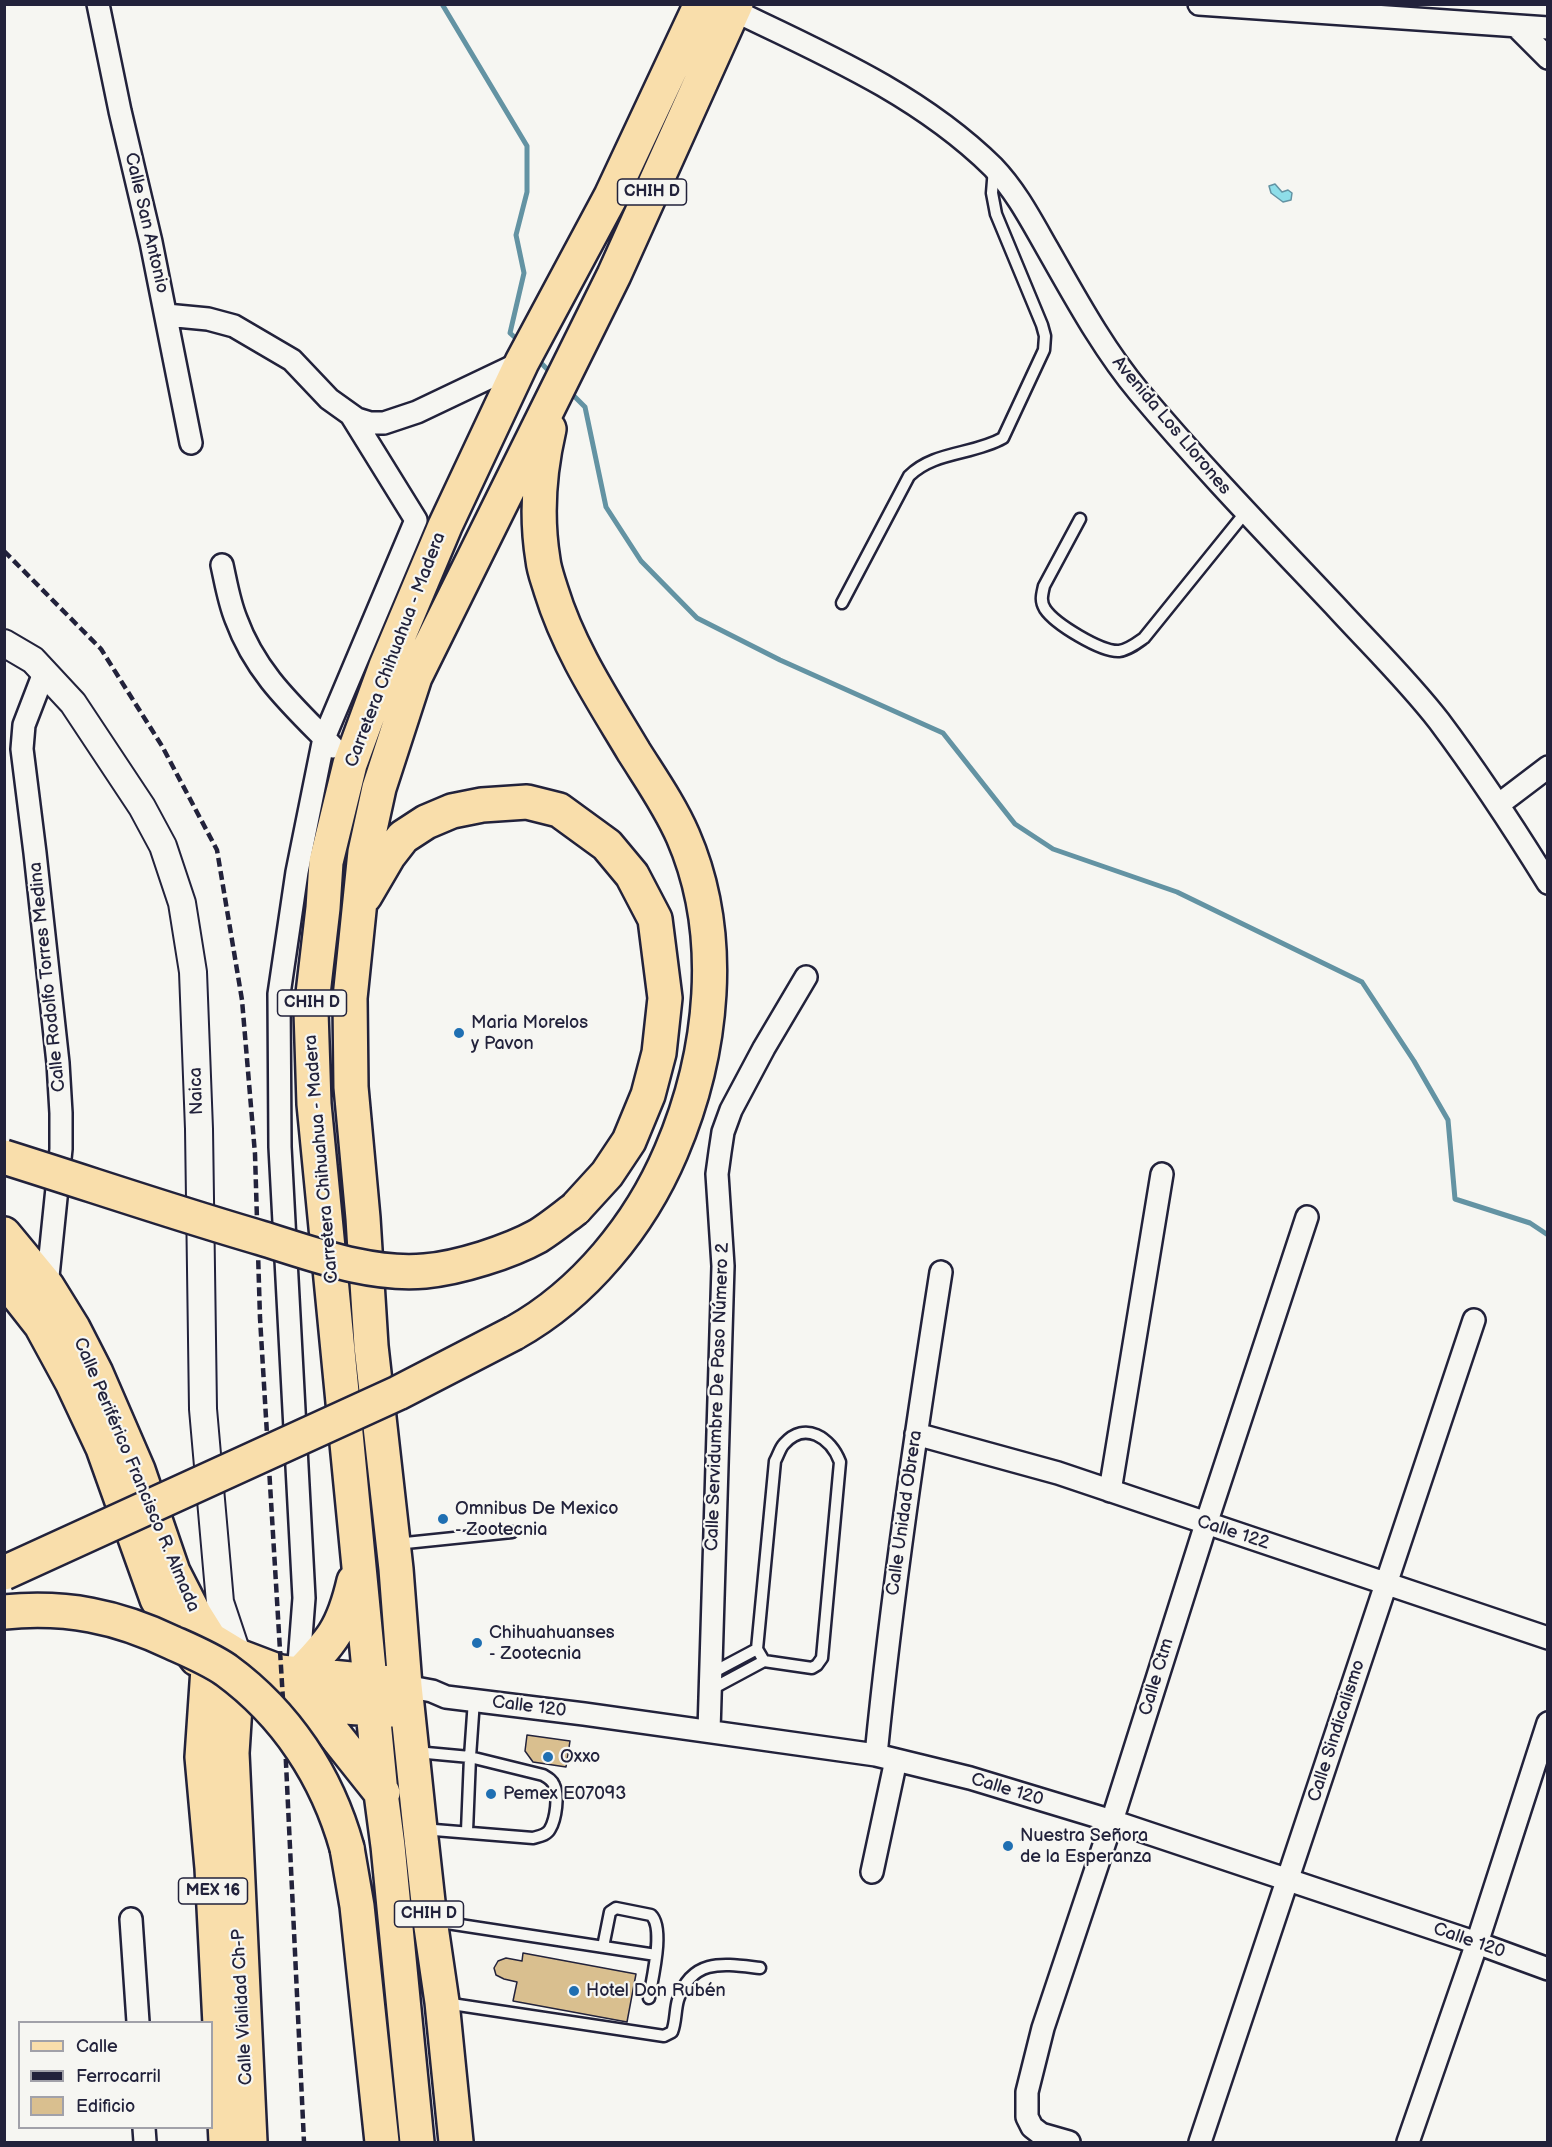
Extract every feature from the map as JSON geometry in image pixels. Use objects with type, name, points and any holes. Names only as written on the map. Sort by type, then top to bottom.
[{"type":"main road","name":"Carretera Chihuahua - Madera","points":[[372,1695],[323,1203],[311,1056],[311,1011],[326,862],[350,764],[386,666],[445,526],[526,355],[611,196],[701,4]]},
{"type":"main road","name":"Carretera Chihuahua - Madera","points":[[406,1698],[393,1544],[371,1346],[363,1218],[351,1087],[350,998],[365,852],[379,788],[415,677],[615,275],[732,6]]},
{"type":"main road","points":[[4,1573],[398,1393],[539,1319],[591,1272],[631,1224],[657,1184],[688,1106],[702,1051],[710,965],[708,921],[703,897],[682,834],[577,655],[555,603],[543,562],[538,513],[545,447],[560,387]]},
{"type":"main road","points":[[4,1157],[334,1260],[397,1272],[427,1271],[445,1267],[516,1247],[540,1234],[575,1209],[607,1174],[628,1141],[648,1095],[659,1053],[665,998],[655,919],[632,875],[607,845],[559,810],[527,802],[482,805],[452,812],[426,822],[403,837],[389,855],[361,903]]},
{"type":"main road","name":"Calle Periférico Francisco R. Almada","points":[[4,1234],[47,1286],[74,1328],[96,1373],[138,1470],[173,1572],[195,1614],[209,1654]]},
{"type":"main road","name":"Calle Periférico Francisco R. Almada","points":[[4,1278],[41,1325],[72,1382],[103,1448],[147,1572],[166,1616],[184,1643],[209,1654],[238,1672],[263,1697],[311,1705],[372,1695]]},
{"type":"main road","points":[[298,1676],[338,1632],[346,1612],[358,1561]]},
{"type":"main road","points":[[4,1612],[61,1610],[105,1618],[161,1637],[204,1657],[225,1670],[267,1707],[300,1745],[327,1790],[338,1816],[347,1848],[357,1906],[382,2142]]},
{"type":"main road","name":"Calle Vialidad Ch-P","points":[[209,1654],[202,1757],[212,1868],[226,2142]]},
{"type":"main road","name":"Calle Periférico Francisco R. Almada","points":[[238,1672],[280,1672],[372,1695],[406,1698]]},
{"type":"main road","name":"Calle Vialidad Ch-P","points":[[238,1672],[232,1753],[250,2142]]},
{"type":"main road","name":"CHIH D","points":[[372,1695],[417,2142]]},
{"type":"main road","name":"CHIH D","points":[[406,1698],[430,1920],[459,2140]]},
{"type":"main road","points":[[311,1705],[381,1793],[416,1791]]},
{"type":"street","name":"Calle San Antonio","points":[[98,4],[166,315],[191,443]]},
{"type":"street","points":[[1199,4],[1548,28]]},
{"type":"street","name":"Avenida Los Llorones","points":[[732,6],[843,62],[906,98],[951,131],[994,168],[1016,194],[1108,349],[1137,390],[1245,513],[1374,648],[1438,720],[1498,805],[1548,884]]},
{"type":"street","points":[[1516,26],[1548,58]]},
{"type":"street","points":[[166,315],[208,319],[234,327],[292,360],[329,399],[351,416],[370,423],[384,423],[398,419],[526,355]]},
{"type":"street","points":[[298,1676],[304,1598],[280,1147],[279,994],[297,872],[324,738],[416,520],[351,416]]},
{"type":"street","points":[[222,565],[236,619],[254,659],[277,691],[350,764]]},
{"type":"street","name":"Naica","points":[[4,643],[33,660],[73,704],[142,807],[163,846],[182,903],[193,972],[203,1409],[220,1602],[238,1672]]},
{"type":"street","name":"Calle Rodolfo Torres Medina","points":[[44,673],[24,725],[21,749],[38,877],[58,1063],[61,1113],[62,1149],[47,1286]]},
{"type":"street","points":[[1498,805],[1548,767]]},
{"type":"street","name":"Calle Servidumbre De Paso Número 2","points":[[709,1731],[723,1266],[717,1174],[723,1132],[732,1110],[807,977]]},
{"type":"street","points":[[1110,1491],[1162,1174]]},
{"type":"street","name":"Calle Ctm","points":[[1069,2142],[1041,2134],[1032,2127],[1026,2117],[1027,2092],[1043,2028],[1307,1217]]},
{"type":"street","name":"Calle Unidad Obrera","points":[[876,1755],[885,1661],[941,1272]]},
{"type":"street","name":"Calle Sindicalismo","points":[[1200,2142],[1474,1320]]},
{"type":"street","name":"Calle 122","points":[[916,1434],[1058,1473],[1548,1638]]},
{"type":"street","name":"Naica","points":[[209,1654],[220,1602]]},
{"type":"street","name":"Calle 120","points":[[406,1698],[432,1691],[446,1697],[876,1755],[970,1778],[1112,1821],[1478,1943],[1548,1969]]},
{"type":"street","points":[[1408,2142],[1478,1943],[1548,1723]]},
{"type":"street","points":[[872,1872],[896,1760]]},
{"type":"street","points":[[131,1919],[138,2021]]},
{"type":"lane","points":[[842,603],[909,476],[919,466],[932,460],[991,445],[1003,438],[1044,350],[1045,336],[1042,325],[996,214],[992,193],[994,168]]},
{"type":"lane","points":[[1080,519],[1044,586],[1041,597],[1046,609],[1059,623],[1105,649],[1119,651],[1144,638],[1245,513]]},
{"type":"lane","points":[[710,1682],[764,1661],[812,1668],[822,1658],[840,1462],[833,1447],[820,1435],[799,1434],[790,1439],[782,1445],[775,1461],[757,1649],[764,1661]]},
{"type":"lane","points":[[393,1544],[512,1532]]},
{"type":"lane","points":[[710,1682],[757,1649]]},
{"type":"lane","points":[[467,1831],[474,1700]]},
{"type":"lane","points":[[413,1751],[470,1757],[543,1775],[551,1779],[556,1792],[554,1818],[550,1828],[545,1834],[533,1838],[420,1829]]},
{"type":"lane","points":[[603,1947],[610,1912],[619,1907],[651,1915],[655,1919],[658,1927],[656,1955],[649,1998]]},
{"type":"lane","points":[[430,1920],[656,1955]]},
{"type":"lane","points":[[442,2002],[664,2036],[672,2032],[678,2001],[687,1982],[695,1973],[714,1965],[760,1968]]},
{"type":"water","points":[[1275,184],[1282,192],[1288,190],[1292,193],[1291,200],[1283,202],[1271,193],[1269,186]]},
{"type":"building","name":"Oxxo","points":[[527,1735],[570,1741],[566,1767],[533,1762],[525,1751]]},
{"type":"building","name":"Hotel Don Rubén","points":[[523,1953],[636,1974],[627,2022],[513,2001],[517,1982],[496,1975],[494,1968],[498,1961],[506,1958],[522,1961]]},
{"type":"waterway","points":[[442,4],[527,146],[527,192],[516,235],[524,273],[510,333],[521,343]]},
{"type":"waterway","points":[[536,358],[553,375]]},
{"type":"waterway","points":[[568,390],[585,407],[606,507],[641,561],[697,618],[780,660],[943,733],[1015,824],[1053,849],[1177,892],[1362,982],[1414,1061],[1448,1120],[1455,1199],[1530,1223],[1548,1235]]},
{"type":"railway","points":[[4,551],[101,649],[162,746],[217,850],[242,1000],[255,1154],[260,1318],[283,1700],[304,2142]]},
{"type":"place","name":"Maria Morelos y Pavon","points":[[459,1033]]},
{"type":"place","name":"Omnibus De Mexico - Zootecnia","points":[[443,1519]]},
{"type":"place","name":"Chihuahuanses - Zootecnia","points":[[477,1643]]},
{"type":"place","name":"Oxxo","points":[[548,1757]]},
{"type":"place","name":"Pemex E07093","points":[[491,1794]]},
{"type":"place","name":"Nuestra Señora de la Esperanza","points":[[1008,1846]]},
{"type":"place","name":"Hotel Don Rubén","points":[[574,1991]]}]
